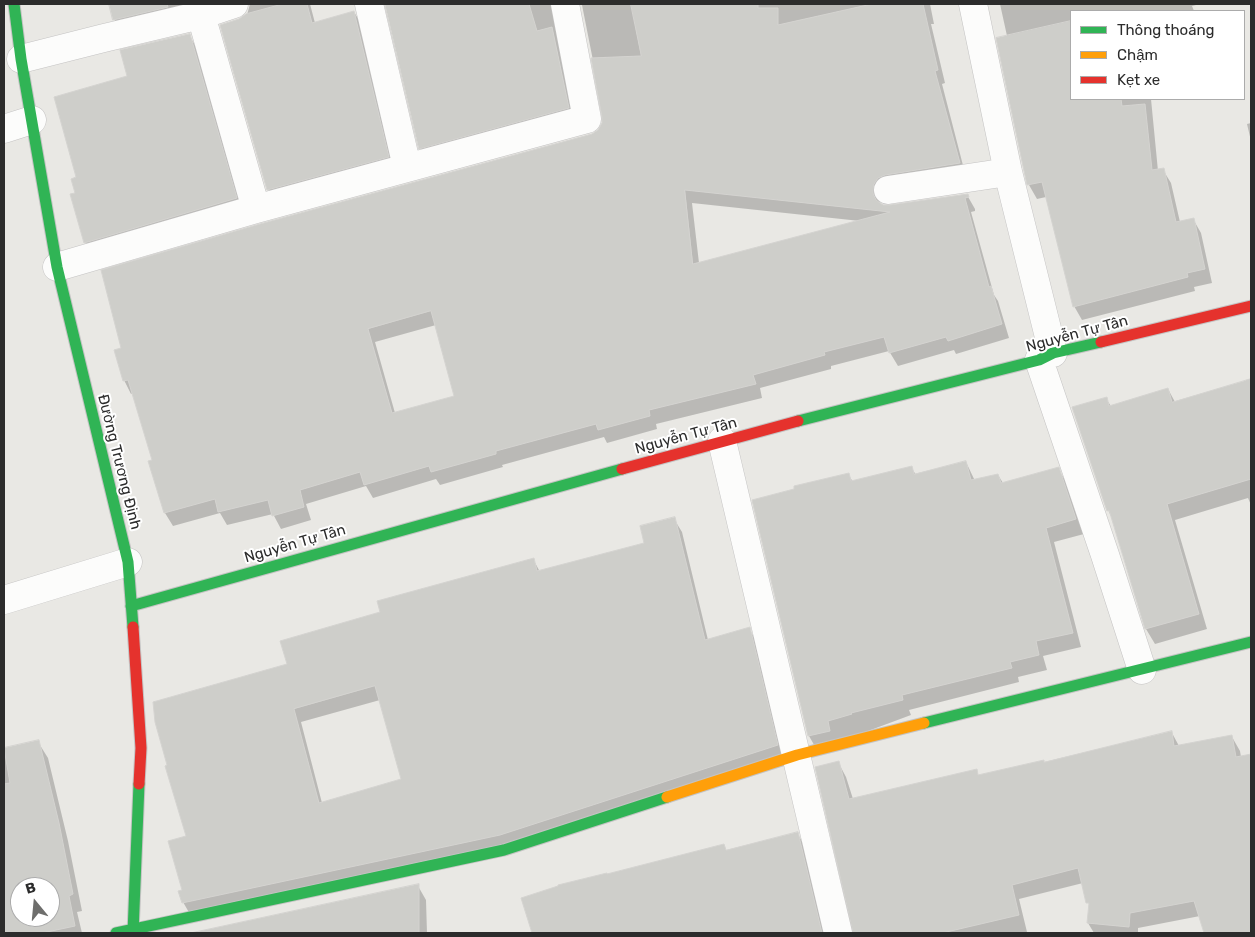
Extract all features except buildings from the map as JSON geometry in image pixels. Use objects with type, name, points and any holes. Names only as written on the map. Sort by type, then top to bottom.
[{"type":"street","name":"Đường Trương Định","points":[[14,4],[57,267],[128,562],[140,748],[133,932]]},
{"type":"street","points":[[22,59],[201,15],[234,4]]},
{"type":"street","points":[[369,4],[407,167]]},
{"type":"street","points":[[57,267],[256,209],[587,119],[565,4]]},
{"type":"street","points":[[973,4],[1046,356],[1105,555],[1142,670]]},
{"type":"street","points":[[201,15],[256,209]]},
{"type":"street","points":[[4,129],[32,120]]},
{"type":"street","points":[[888,190],[1008,172]]},
{"type":"street","name":"Nguyễn Tự Tân","points":[[131,606],[722,441],[1046,356],[1251,306]]},
{"type":"street","points":[[722,441],[838,933]]},
{"type":"street","points":[[4,600],[128,562]]},
{"type":"street","points":[[116,933],[133,932],[504,850],[797,755],[1251,642]]},
{"type":"traffic: fast","points":[[14,4],[21,59],[57,267],[128,562],[133,627]]},
{"type":"traffic: fast","points":[[798,421],[1039,360],[1053,353],[1101,342]]},
{"type":"traffic: fast","points":[[131,606],[622,469]]},
{"type":"traffic: fast","points":[[924,723],[1251,642]]},
{"type":"traffic: fast","points":[[133,933],[139,784]]},
{"type":"traffic: fast","points":[[116,933],[504,850],[667,797]]},
{"type":"traffic: slow","points":[[667,797],[797,755],[924,723]]},
{"type":"traffic: jam","points":[[1101,342],[1251,306]]},
{"type":"traffic: jam","points":[[622,469],[798,421]]},
{"type":"traffic: jam","points":[[133,627],[141,748],[139,784]]}]
